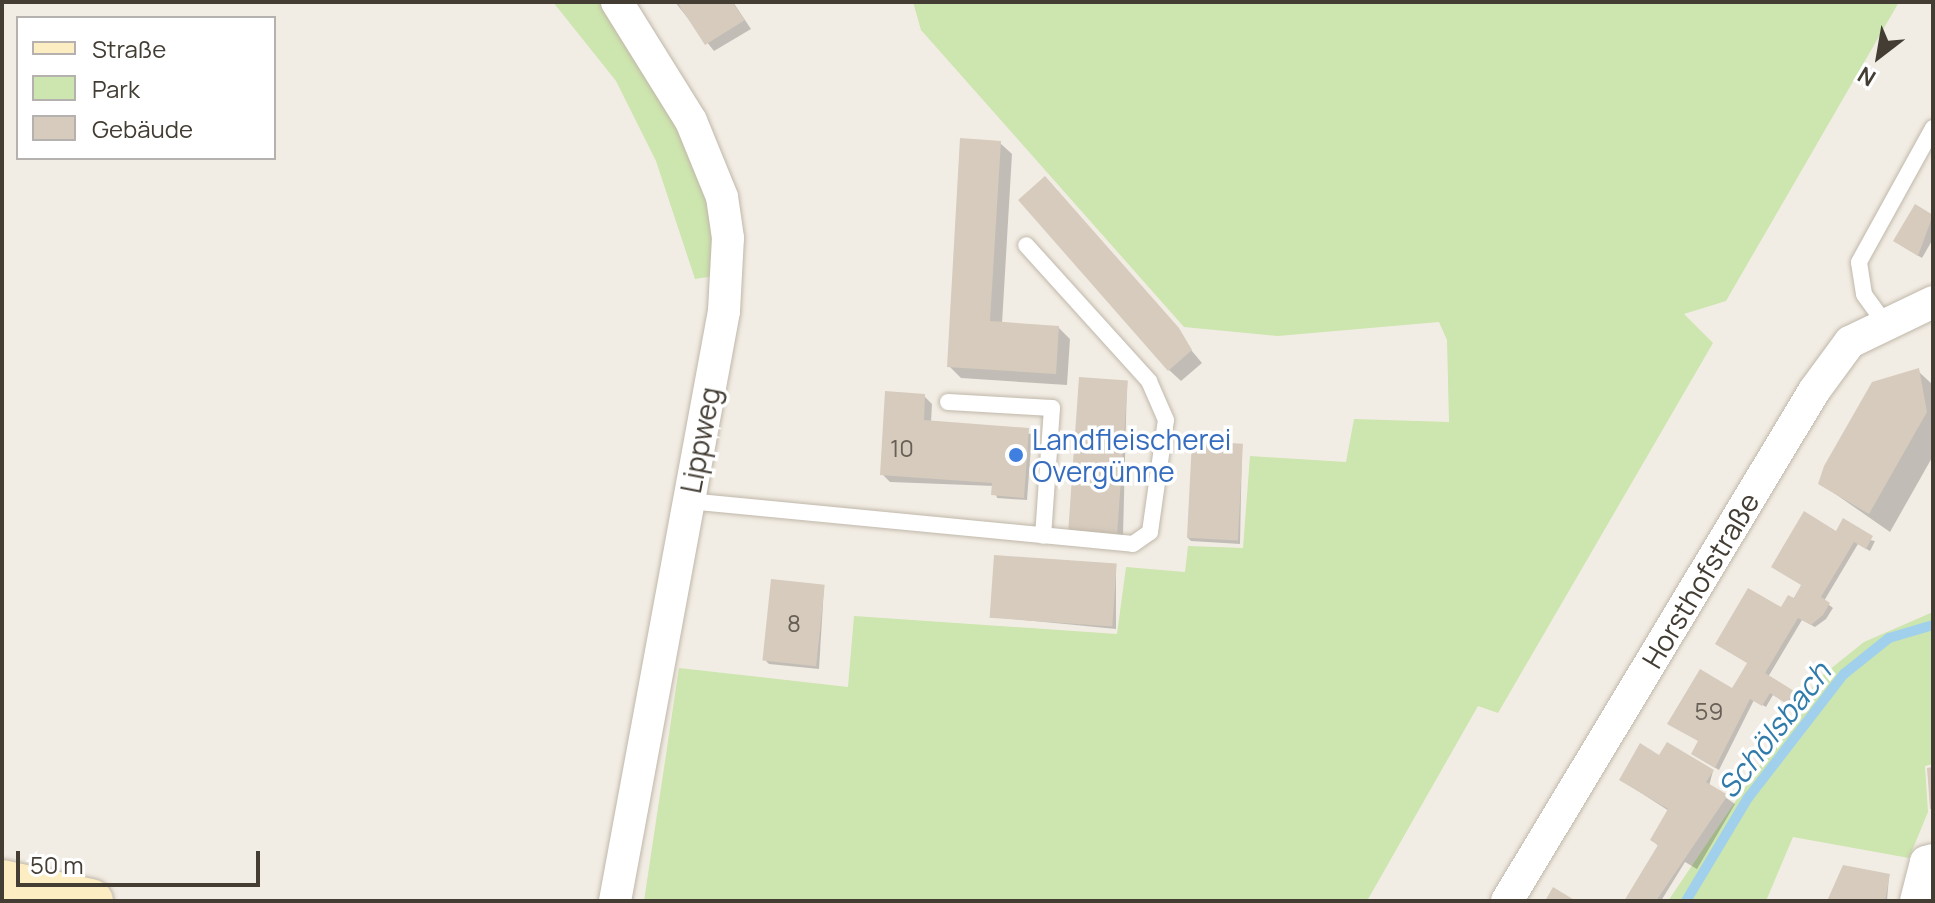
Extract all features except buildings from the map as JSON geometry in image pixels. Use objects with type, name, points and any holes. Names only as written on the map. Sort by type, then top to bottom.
[{"type":"main road","points":[[2,882],[91,901]]},
{"type":"street","name":"Lippweg","points":[[615,901],[724,311],[728,238],[722,197],[691,121],[617,2]]},
{"type":"street","name":"Horsthofstraße","points":[[1507,901],[1814,391],[1850,342],[1884,322],[1933,302]]},
{"type":"street","points":[[1916,901],[1926,862],[1933,860]]},
{"type":"lane","points":[[1884,322],[1864,294],[1859,262],[1933,128]]},
{"type":"lane","points":[[688,501],[1133,544],[1150,532],[1166,420],[1149,381],[1026,245]]},
{"type":"lane","points":[[948,402],[1052,408],[1043,536]]},
{"type":"green space","points":[[553,2],[603,2],[684,136],[710,208],[715,276],[695,279],[656,161],[616,81]]},
{"type":"green space","points":[[913,2],[1899,2],[1726,301],[1684,314],[1713,343],[1498,713],[1478,706],[1367,901],[644,901],[679,668],[848,687],[854,616],[1117,634],[1126,567],[1185,572],[1188,546],[1243,548],[1250,456],[1346,462],[1354,419],[1449,422],[1447,340],[1439,322],[1278,336],[1184,327],[921,30]]},
{"type":"green space","points":[[1933,612],[1933,764],[1925,766],[1928,812],[1909,858],[1793,837],[1766,901],[1668,901],[1819,678],[1864,642]]},
{"type":"waterway","name":"Schölsbach","points":[[1686,901],[1748,798],[1844,674],[1889,638],[1933,625]]},
{"type":"place","name":"Landfleischerei Overgünne","points":[[1016,455]]}]
